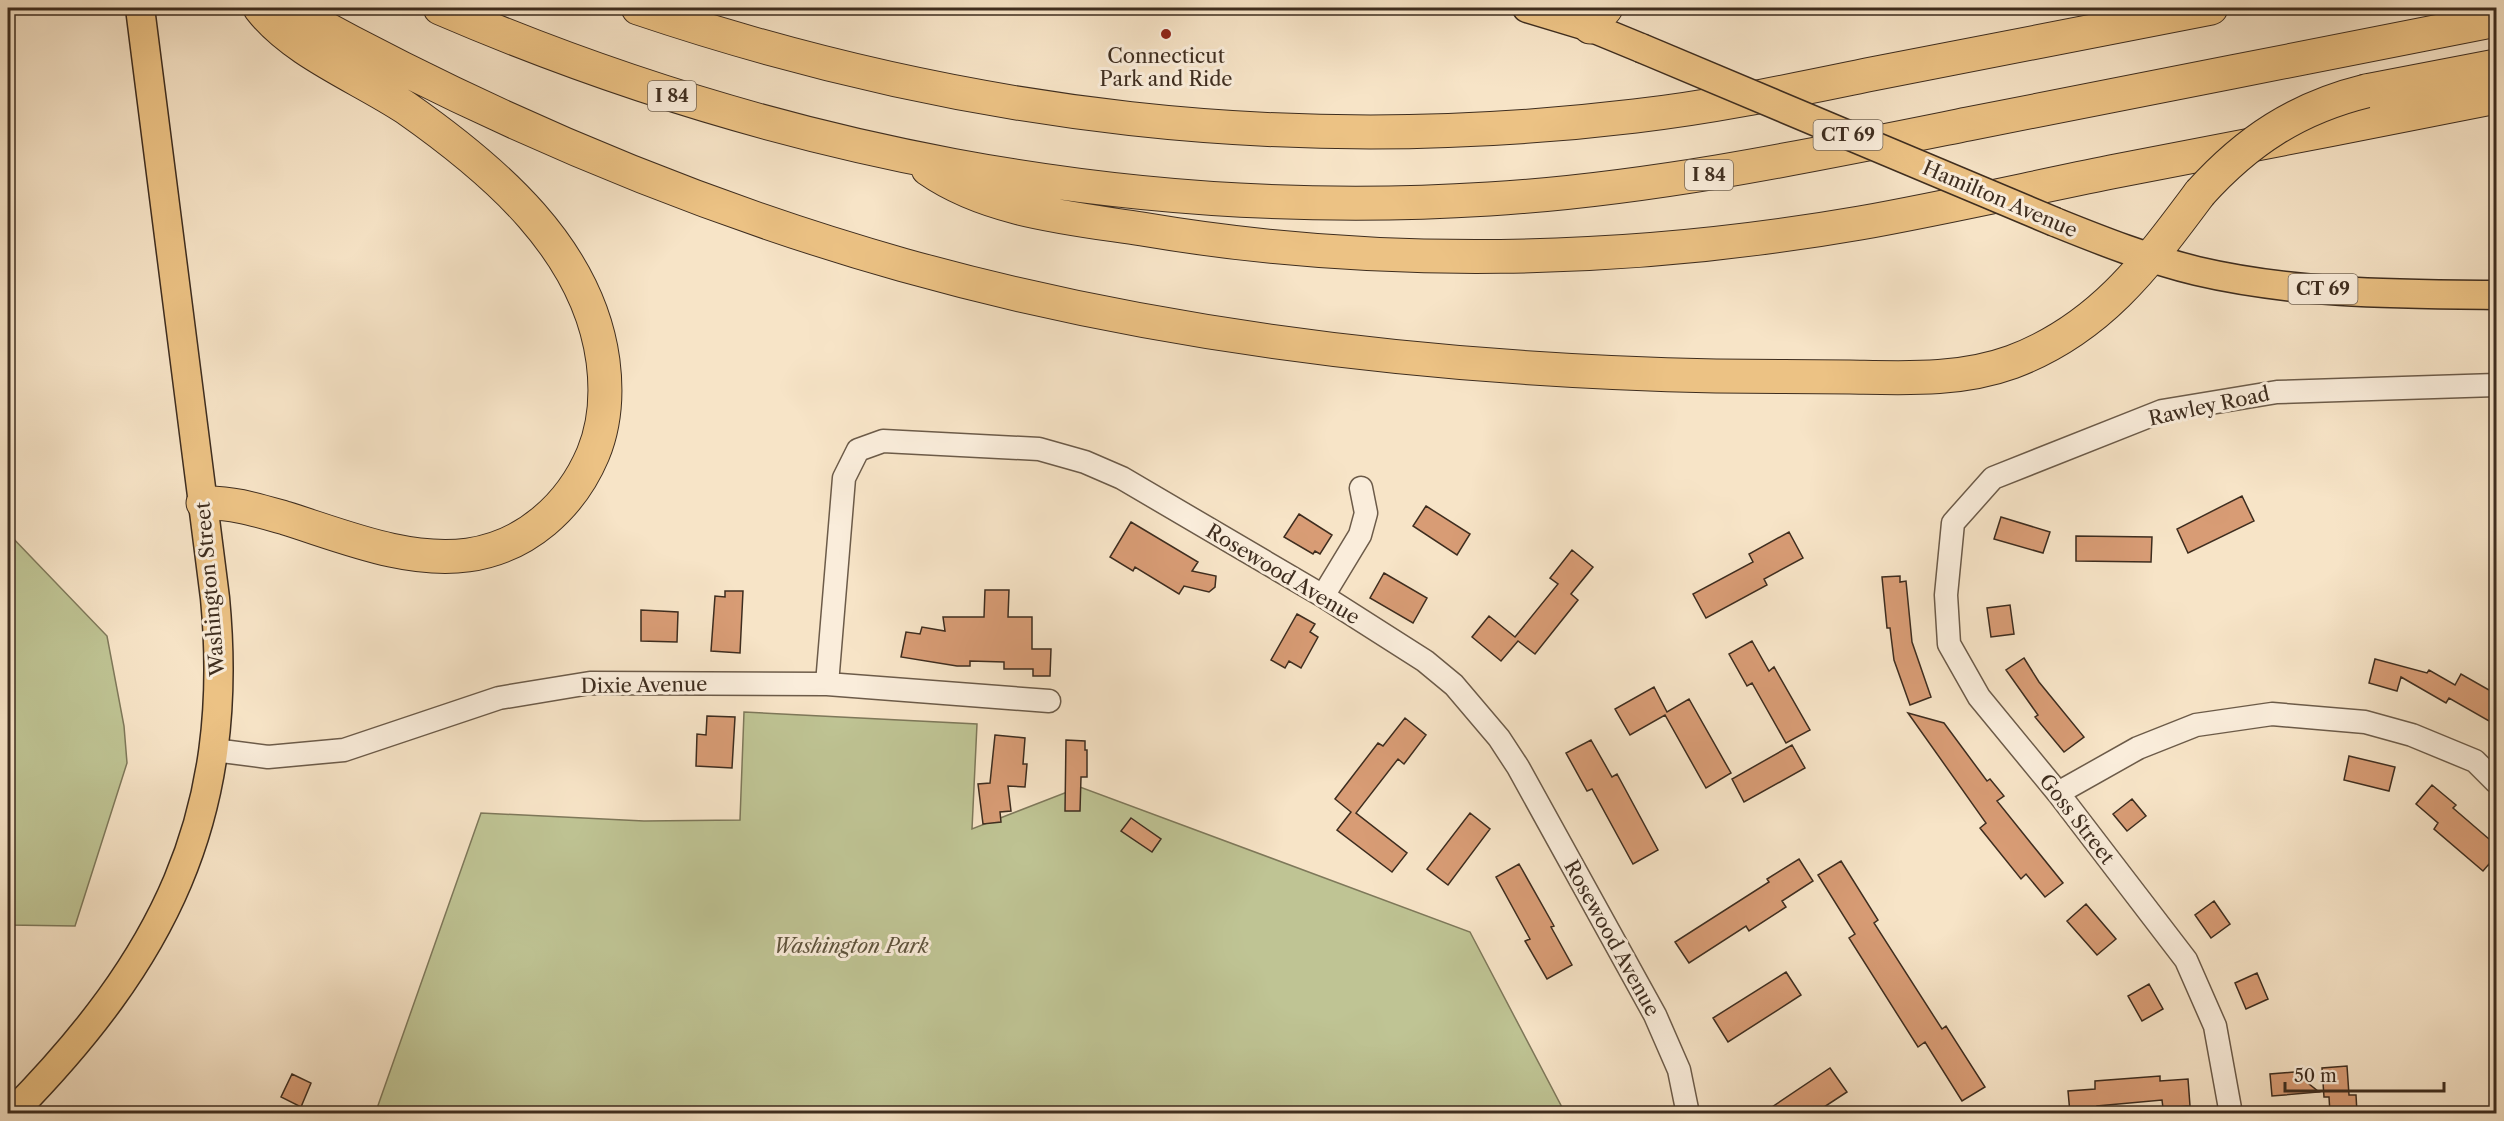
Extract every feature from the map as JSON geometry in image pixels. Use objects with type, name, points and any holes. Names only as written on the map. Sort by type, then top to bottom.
[{"type":"highway","points":[[203,503],[244,506],[412,554],[452,557],[472,554],[492,549],[522,535],[566,501],[582,478],[596,448],[604,406],[602,356],[591,314],[564,260],[528,211],[483,167],[451,141],[405,108],[285,34],[260,8]]},
{"type":"highway","points":[[288,8],[439,87],[533,131],[685,193],[793,231],[906,266],[1015,294],[1124,317],[1299,344],[1441,360],[1599,372],[1772,376],[1948,376],[2001,366],[2054,342],[2115,297],[2152,258],[2200,193],[2235,156],[2280,124],[2312,108],[2366,92],[2496,66]]},
{"type":"highway","name":"I 84","points":[[440,8],[570,60],[680,98],[781,128],[912,157],[1096,188],[1201,199],[1390,203],[1544,195],[1665,182],[2496,20]]},
{"type":"highway","points":[[638,8],[795,56],[928,88],[999,102],[1188,125],[1272,131],[1384,133],[1521,127],[1670,112],[2211,8]]},
{"type":"highway","points":[[912,157],[951,184],[992,200],[1100,223],[1243,244],[1316,252],[1388,255],[1590,253],[1738,240],[1860,223],[2496,97]]},
{"type":"main road","name":"Washington Street","points":[[14,1111],[94,1024],[152,937],[176,886],[192,844],[214,750],[220,661],[215,598],[140,8]]},
{"type":"main road","name":"Hamilton Avenue","points":[[1527,8],[1598,17],[1641,48],[2055,222],[2152,258],[2228,277],[2292,286],[2348,291],[2496,295]]},
{"type":"street","name":"Rawley Road","points":[[1953,523],[1993,478],[2162,411],[2277,392],[2496,385]]},
{"type":"street","name":"Rosewood Avenue","points":[[827,684],[844,478],[858,450],[883,441],[1039,449],[1085,462],[1122,478],[1323,596],[1440,673],[1454,685],[1499,738],[1655,1016],[1679,1070],[1688,1113]]},
{"type":"street","points":[[1323,596],[1360,536],[1366,513],[1361,488]]},
{"type":"street","name":"Goss Street","points":[[1953,523],[1946,595],[1949,644],[1979,697],[2058,793],[2186,960],[2216,1026],[2231,1113]]},
{"type":"street","name":"Dixie Avenue","points":[[214,750],[268,757],[344,750],[500,698],[590,683],[827,684],[1049,700]]},
{"type":"street","points":[[2058,793],[2138,748],[2196,725],[2272,714],[2365,722],[2412,735],[2475,761],[2496,782]]},
{"type":"green space","points":[[8,533],[107,636],[124,726],[127,763],[75,926],[8,925]]},
{"type":"green space","name":"Washington Park","points":[[744,712],[977,724],[972,829],[1080,787],[1470,932],[1565,1113],[375,1114],[481,813],[644,821],[740,820]]},
{"type":"building","points":[[2242,496],[2254,521],[2188,553],[2177,529]]},
{"type":"building","points":[[1426,506],[1470,534],[1457,555],[1413,526]]},
{"type":"building","points":[[1299,514],[1332,535],[1320,554],[1315,551],[1313,554],[1284,537]]},
{"type":"building","points":[[2001,517],[2050,532],[2043,553],[1994,539]]},
{"type":"building","points":[[1131,522],[1198,562],[1192,571],[1216,576],[1215,587],[1209,592],[1184,586],[1179,594],[1135,567],[1133,571],[1110,557]]},
{"type":"building","points":[[1789,532],[1803,558],[1764,579],[1767,585],[1706,618],[1693,594],[1753,562],[1749,554]]},
{"type":"building","points":[[2076,536],[2152,537],[2151,562],[2076,561]]},
{"type":"building","points":[[1572,550],[1593,567],[1571,594],[1578,600],[1535,654],[1518,641],[1501,661],[1472,637],[1489,616],[1515,637],[1558,584],[1550,578]]},
{"type":"building","points":[[1384,573],[1427,598],[1413,623],[1370,598]]},
{"type":"building","points":[[1900,576],[1900,582],[1906,581],[1912,642],[1931,697],[1910,705],[1894,660],[1890,628],[1887,628],[1882,577]]},
{"type":"building","points":[[985,590],[1009,590],[1008,617],[1032,617],[1032,649],[1051,649],[1050,676],[1033,676],[1033,669],[1004,669],[1004,662],[970,661],[970,666],[957,666],[901,657],[906,632],[920,634],[922,627],[945,631],[943,617],[984,617]]},
{"type":"building","points":[[725,591],[743,591],[740,653],[711,651],[715,596],[725,597]]},
{"type":"building","points":[[2010,605],[2014,634],[1991,637],[1987,608]]},
{"type":"building","points":[[641,610],[678,612],[677,642],[641,641]]},
{"type":"building","points":[[1297,614],[1315,624],[1310,632],[1318,637],[1301,668],[1289,661],[1285,668],[1271,660]]},
{"type":"building","points":[[1752,641],[1769,671],[1774,667],[1810,730],[1786,743],[1752,683],[1747,686],[1729,654]]},
{"type":"building","points":[[2024,658],[2039,682],[2084,737],[2064,752],[2035,717],[2038,715],[2006,670]]},
{"type":"building","points":[[2375,659],[2427,673],[2429,670],[2455,685],[2461,674],[2496,694],[2496,725],[2449,698],[2446,703],[2401,677],[2397,691],[2369,683]]},
{"type":"building","points":[[1654,687],[1667,712],[1689,699],[1731,773],[1706,788],[1665,715],[1630,735],[1615,709]]},
{"type":"building","points":[[1908,713],[1944,723],[1987,781],[1990,779],[2004,796],[1997,801],[2063,883],[2045,897],[2026,874],[2021,879],[1980,828],[1986,823]]},
{"type":"building","points":[[707,716],[735,717],[732,768],[696,766],[697,734],[706,735]]},
{"type":"building","points":[[1405,718],[1426,735],[1404,764],[1398,759],[1356,813],[1407,853],[1392,872],[1337,830],[1351,812],[1335,799],[1378,743],[1383,746]]},
{"type":"building","points":[[995,735],[1025,738],[1023,764],[1027,764],[1025,787],[1008,786],[1011,811],[1000,812],[1001,822],[983,824],[978,784],[990,783]]},
{"type":"building","points":[[1066,740],[1085,741],[1085,750],[1087,750],[1087,777],[1081,777],[1080,811],[1065,811]]},
{"type":"building","points":[[1591,740],[1612,777],[1617,774],[1658,850],[1633,864],[1592,789],[1587,791],[1566,753]]},
{"type":"building","points":[[1792,745],[1805,768],[1744,802],[1732,779]]},
{"type":"building","points":[[2349,756],[2395,767],[2389,791],[2344,780]]},
{"type":"building","points":[[2432,785],[2456,805],[2453,808],[2496,845],[2496,870],[2489,864],[2483,871],[2434,829],[2438,823],[2416,804]]},
{"type":"building","points":[[2132,799],[2146,816],[2127,831],[2113,814]]},
{"type":"building","points":[[1470,813],[1490,829],[1448,885],[1427,869]]},
{"type":"building","points":[[1131,818],[1161,839],[1152,852],[1121,831]]},
{"type":"building","points":[[1799,859],[1813,881],[1782,901],[1786,907],[1749,931],[1746,926],[1689,963],[1675,942],[1769,882],[1767,879]]},
{"type":"building","points":[[1841,861],[1878,920],[1874,923],[1942,1029],[1946,1026],[1985,1087],[1962,1101],[1925,1042],[1918,1047],[1849,938],[1855,934],[1818,875]]},
{"type":"building","points":[[1519,864],[1554,926],[1551,927],[1572,965],[1547,979],[1525,941],[1530,939],[1496,877]]},
{"type":"building","points":[[2214,901],[2230,924],[2211,938],[2195,915]]},
{"type":"building","points":[[2086,904],[2116,939],[2097,955],[2067,921]]},
{"type":"building","points":[[1786,972],[1801,995],[1728,1042],[1713,1018]]},
{"type":"building","points":[[2257,973],[2268,999],[2246,1009],[2235,983]]},
{"type":"building","points":[[2149,984],[2163,1009],[2142,1021],[2128,996]]},
{"type":"building","points":[[2347,1066],[2349,1095],[2356,1095],[2357,1113],[2330,1113],[2329,1097],[2324,1097],[2322,1068]]},
{"type":"building","points":[[1830,1068],[1847,1092],[1815,1113],[1763,1113]]},
{"type":"building","points":[[2294,1072],[2319,1092],[2272,1096],[2270,1074]]},
{"type":"building","points":[[292,1074],[311,1083],[301,1107],[281,1097]]},
{"type":"building","points":[[2160,1076],[2160,1081],[2188,1079],[2190,1106],[2163,1108],[2162,1100],[2097,1106],[2097,1113],[2070,1113],[2068,1091],[2095,1089],[2095,1081]]},
{"type":"place","name":"Connecticut Park and Ride","points":[[1166,34]]}]
